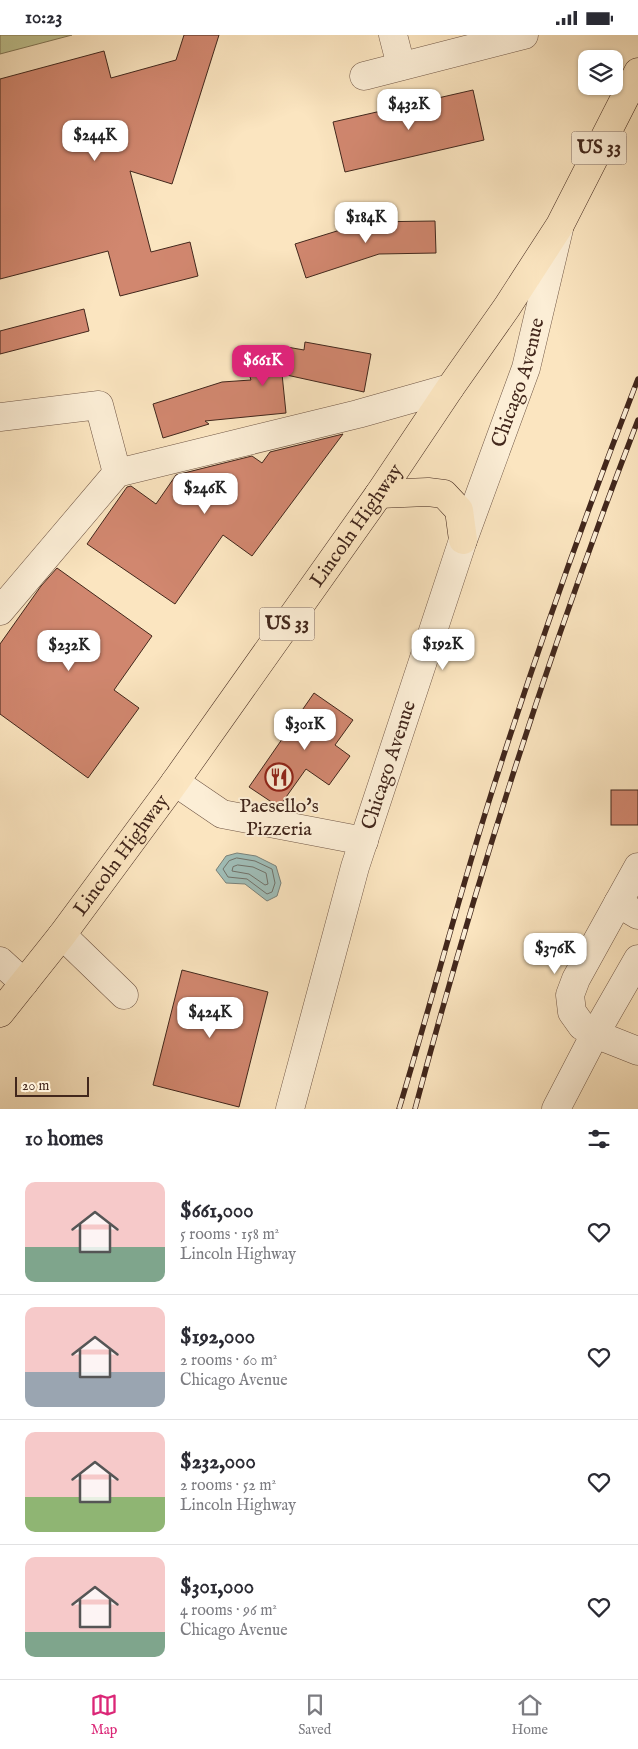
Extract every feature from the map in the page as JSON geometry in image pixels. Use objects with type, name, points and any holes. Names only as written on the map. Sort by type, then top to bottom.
[{"type":"highway","name":"US 33","points":[[560,225],[638,72]]},
{"type":"highway","name":"Lincoln Highway","points":[[0,1013],[62,935],[175,782],[379,494],[507,307],[560,225]]},
{"type":"highway","points":[[379,494],[428,492],[444,494],[459,510],[463,540]]},
{"type":"street","points":[[393,35],[401,66]]},
{"type":"street","points":[[364,76],[524,35]]},
{"type":"street","name":"Chicago Avenue","points":[[290,1109],[355,867],[463,540],[526,367],[560,225]]},
{"type":"street","points":[[0,611],[118,473],[349,416],[450,388]]},
{"type":"street","points":[[0,417],[99,405],[118,473]]},
{"type":"street","points":[[175,782],[222,814],[364,841]]},
{"type":"street","points":[[638,867],[628,909],[576,979],[570,995],[572,1012],[582,1025],[595,1034],[638,1051]]},
{"type":"street","points":[[62,935],[124,995]]},
{"type":"street","points":[[556,1109],[595,1034],[638,959]]},
{"type":"street","points":[[0,961],[24,983]]},
{"type":"green space","points":[[0,35],[72,35],[0,54]]},
{"type":"water","points":[[237,853],[256,856],[276,866],[281,883],[277,896],[267,901],[245,884],[226,883],[216,870],[226,856]]},
{"type":"building","points":[[184,35],[219,35],[172,184],[130,171],[151,252],[190,242],[198,276],[120,296],[108,251],[0,279],[0,79],[104,51],[111,78],[176,60]]},
{"type":"building","points":[[473,90],[484,140],[345,172],[333,122]]},
{"type":"building","points":[[435,221],[436,253],[379,254],[306,278],[295,244],[366,222]]},
{"type":"building","points":[[84,309],[89,331],[0,354],[0,331]]},
{"type":"building","points":[[305,342],[371,354],[364,392],[282,374],[286,413],[205,421],[209,424],[163,438],[153,404],[222,382],[251,380],[244,359],[287,347],[304,350]]},
{"type":"building","points":[[343,434],[252,556],[223,535],[175,604],[87,544],[127,487],[131,486],[156,504],[176,475],[252,456],[262,463],[270,452]]},
{"type":"building","points":[[57,568],[152,636],[114,690],[139,708],[88,778],[0,714],[0,644],[41,586]]},
{"type":"building","points":[[314,693],[353,720],[335,745],[350,756],[329,785],[306,769],[279,807],[249,787]]},
{"type":"building","points":[[611,790],[638,790],[638,825],[611,825]]},
{"type":"building","points":[[182,970],[268,992],[239,1107],[153,1085]]},
{"type":"railway","points":[[399,1109],[506,748],[560,589],[638,379]]},
{"type":"railway","points":[[415,1109],[464,935],[517,761],[575,590],[638,420]]},
{"type":"place","name":"Paesello's Pizzeria","points":[[279,777]]}]
